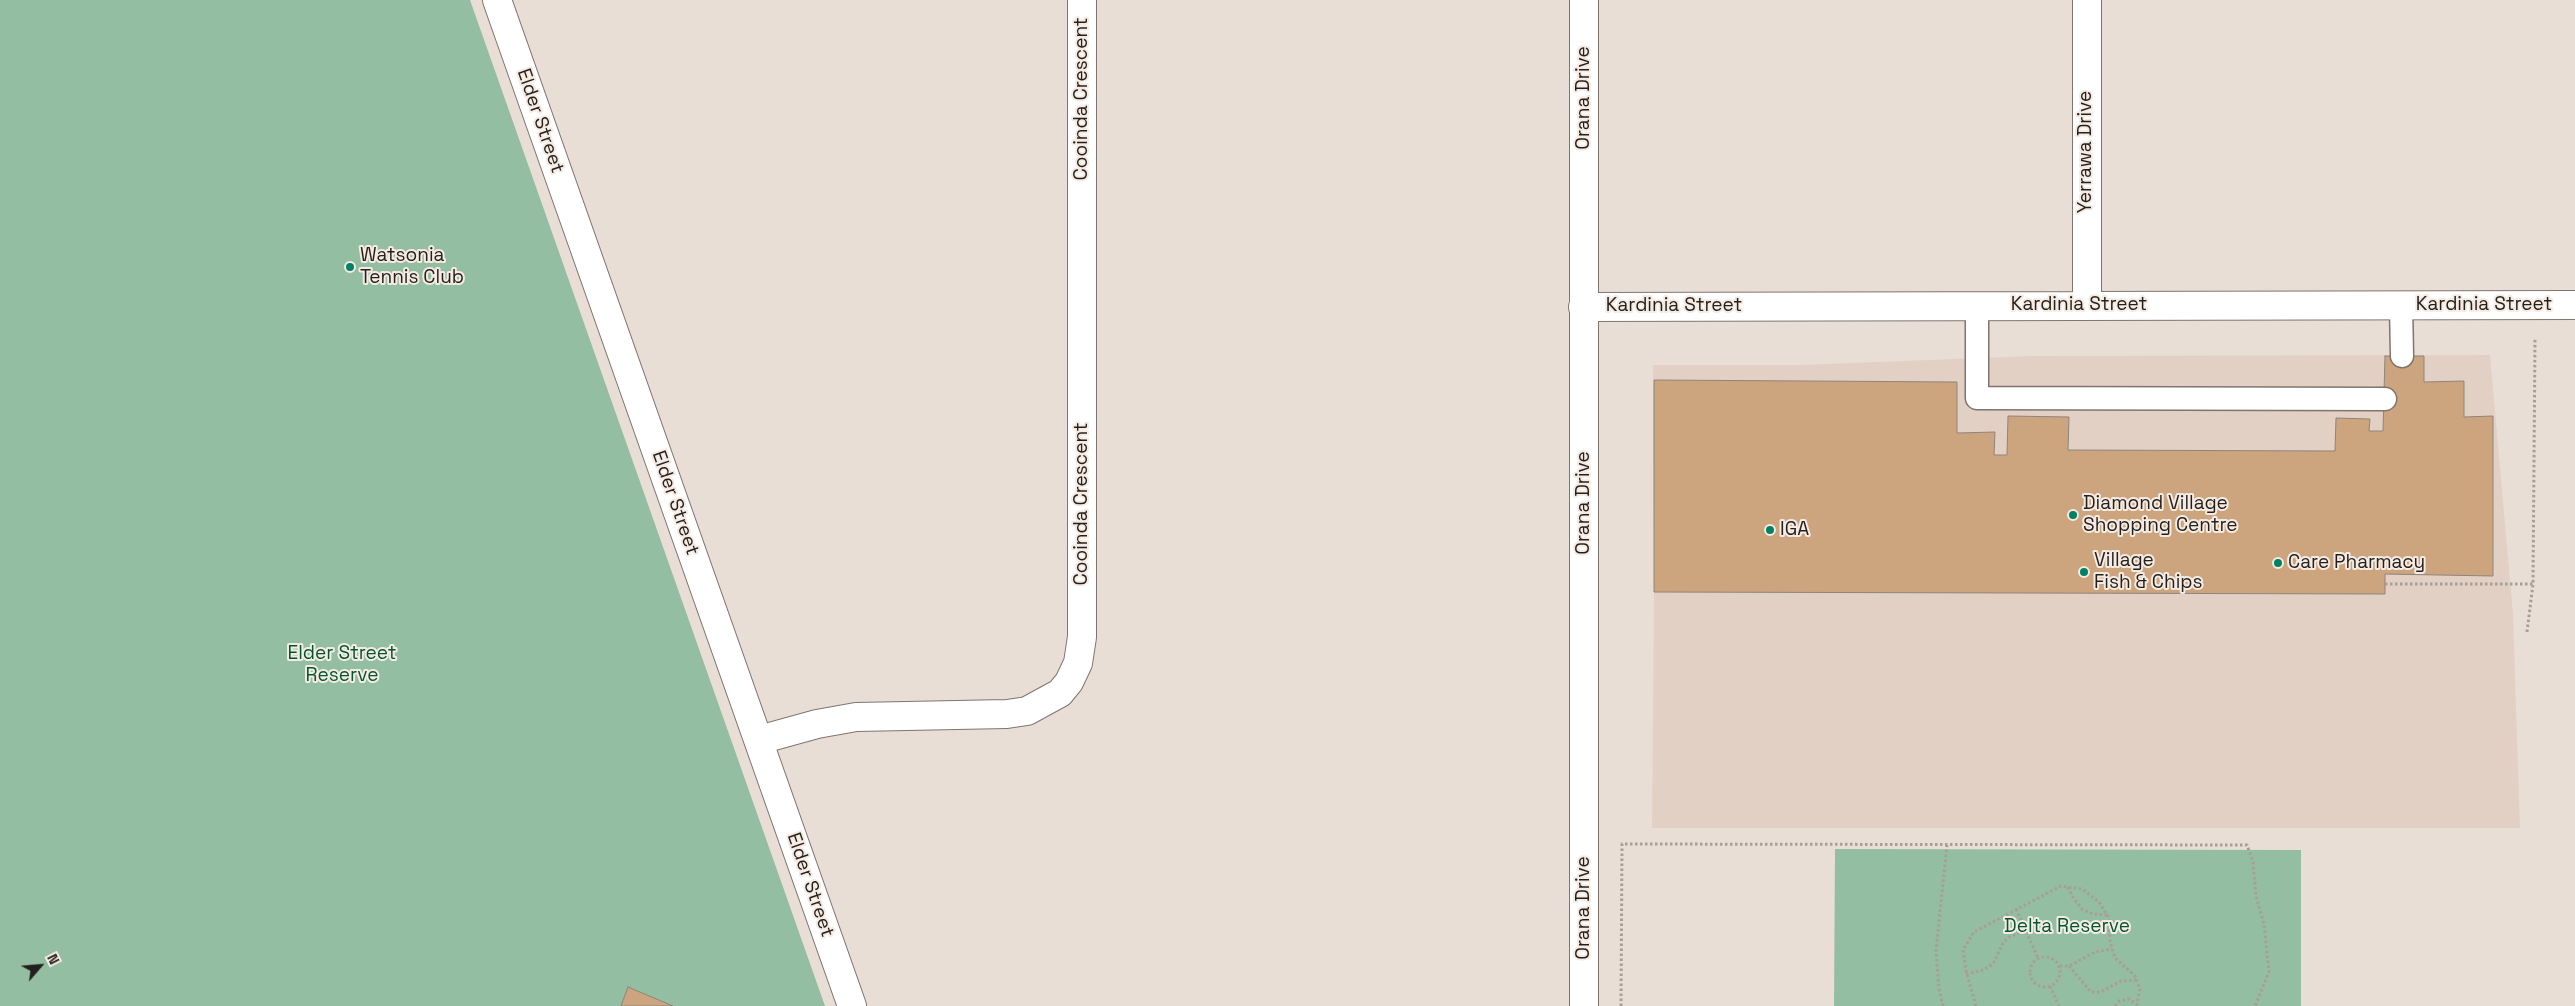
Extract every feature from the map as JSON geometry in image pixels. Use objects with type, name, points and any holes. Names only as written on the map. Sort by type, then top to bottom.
[{"type":"street","name":"Elder Street","points":[[497,0],[852,1006]]},
{"type":"street","name":"Cooinda Crescent","points":[[759,740],[817,724],[856,717],[1007,714],[1027,711],[1060,693],[1069,682],[1078,663],[1082,637],[1082,0]]},
{"type":"street","name":"Orana Drive","points":[[1584,0],[1584,1006]]},
{"type":"street","name":"Yerrawa Drive","points":[[2087,0],[2087,304]]},
{"type":"street","name":"Kardinia Street","points":[[1583,307],[2087,304],[2575,305]]},
{"type":"lane","points":[[1977,305],[1977,398],[2385,399]]},
{"type":"lane","points":[[2401,305],[2402,356]]},
{"type":"path","points":[[2528,632],[2533,584],[2536,305]]},
{"type":"path","points":[[2385,584],[2533,584]]},
{"type":"path","points":[[1622,1006],[1622,844],[2247,845],[2253,862],[2256,896],[2264,924],[2269,972],[2255,1006]]},
{"type":"path","points":[[1943,1006],[1939,989],[1936,951],[1947,845]]},
{"type":"path","points":[[1976,1006],[1966,974],[1963,950],[1974,932],[2061,886],[2082,889],[2099,902],[2107,915],[2115,958],[2136,980],[2140,996],[2138,1004],[2124,999],[2115,1006]]},
{"type":"path","points":[[2068,887],[2074,899],[2082,908],[2093,914],[2107,915]]},
{"type":"path","points":[[2016,909],[2038,958]]},
{"type":"path","points":[[1966,974],[1982,970],[1993,964],[2003,942],[2009,937],[2025,930]]},
{"type":"path","points":[[2060,966],[2069,966],[2095,952],[2112,949]]},
{"type":"path","points":[[2038,958],[2053,958],[2060,966],[2060,976],[2050,986],[2037,985],[2030,976],[2031,965],[2038,958]]},
{"type":"path","points":[[2069,966],[2091,992],[2101,992],[2121,981],[2136,980]]},
{"type":"path","points":[[2050,986],[2060,1006]]},
{"type":"shaded area","points":[[2490,355],[2513,614],[2520,828],[1652,828],[1653,365],[1802,365],[2030,356]]},
{"type":"green space","name":"Elder Street Reserve","points":[[0,0],[470,0],[825,1006],[0,1006]]},
{"type":"green space","name":"Delta Reserve","points":[[1835,849],[2301,850],[2301,1006],[1834,1006]]},
{"type":"building","name":"Diamond Village Shopping Centre","points":[[2385,356],[2424,356],[2424,382],[2464,381],[2464,417],[2493,416],[2493,576],[2385,574],[2385,594],[1654,592],[1654,380],[1957,382],[1957,433],[1995,432],[1994,455],[2007,455],[2008,416],[2069,417],[2068,450],[2335,451],[2336,418],[2370,419],[2369,431],[2383,431]]},
{"type":"building","points":[[628,987],[673,1006],[621,1006]]},
{"type":"place","name":"Watsonia Tennis Club","points":[[350,267]]},
{"type":"place","name":"Diamond Village Shopping Centre","points":[[2073,515]]},
{"type":"place","name":"IGA","points":[[1770,530]]},
{"type":"place","name":"Care Pharmacy","points":[[2278,563]]},
{"type":"place","name":"Village Fish & Chips","points":[[2084,572]]}]
